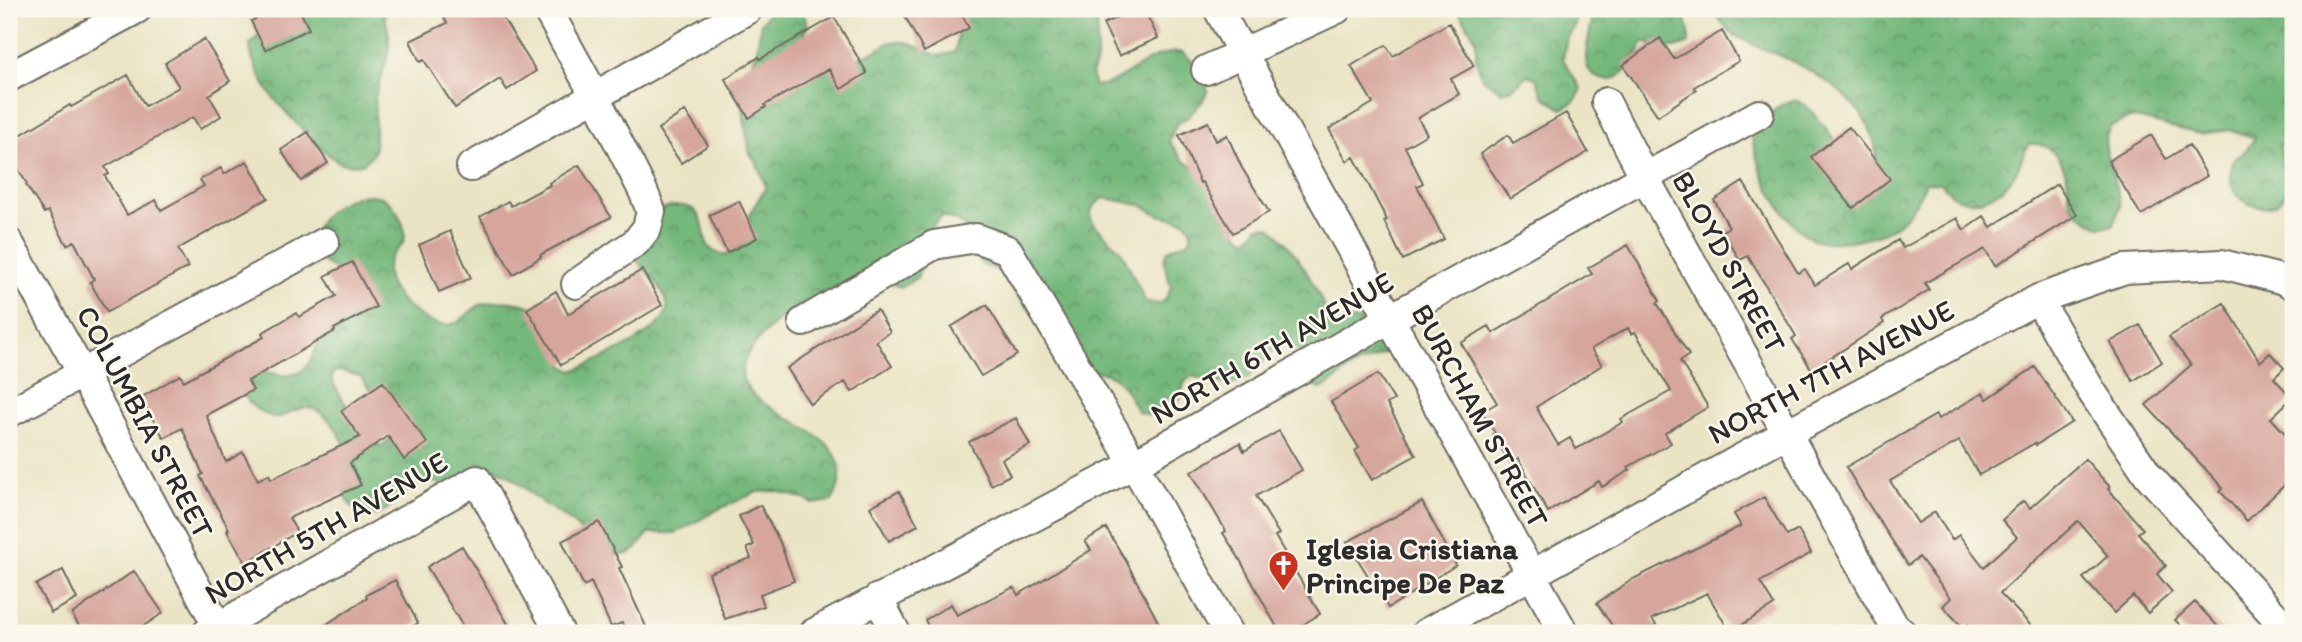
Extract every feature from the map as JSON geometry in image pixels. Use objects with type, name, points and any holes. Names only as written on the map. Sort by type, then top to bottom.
[{"type":"street","points":[[9,77],[137,9]]},
{"type":"street","points":[[547,9],[595,96],[651,211],[647,229],[636,242],[576,285]]},
{"type":"street","points":[[471,167],[748,9]]},
{"type":"street","name":"BURCHAM STREET","points":[[1218,9],[1564,633]]},
{"type":"street","points":[[1206,70],[1337,9]]},
{"type":"street","name":"BLOYD STREET","points":[[1606,102],[1645,178],[1893,624],[1902,633]]},
{"type":"street","name":"NORTH 6TH AVENUE","points":[[814,633],[1135,464],[1389,319],[1759,114]]},
{"type":"street","points":[[803,323],[933,245],[976,238],[1008,250],[1135,464],[1227,633]]},
{"type":"street","points":[[9,413],[325,242]]},
{"type":"street","name":"COLUMBIA STREET","points":[[9,243],[82,373],[215,631]]},
{"type":"street","name":"NORTH 7TH AVENUE","points":[[1426,633],[1787,433],[2038,299],[2125,269],[2139,268],[2222,264],[2284,280],[2293,285]]},
{"type":"street","points":[[2038,299],[2092,393],[2148,475],[2290,633]]},
{"type":"street","name":"NORTH 5TH AVENUE","points":[[215,631],[477,480],[560,633]]},
{"type":"street","points":[[878,598],[896,633]]},
{"type":"green space","points":[[277,9],[383,9],[389,49],[375,97],[375,147],[373,154],[363,164],[352,165],[334,159],[302,129],[268,90],[254,62],[250,44],[279,21]]},
{"type":"green space","points":[[771,9],[801,9],[808,25],[801,38],[833,68],[890,42],[906,42],[939,56],[955,52],[961,16],[958,9],[1101,9],[1097,14],[1097,60],[1091,74],[1095,86],[1107,84],[1168,53],[1182,52],[1199,67],[1208,91],[1188,117],[1176,125],[1169,141],[1183,160],[1199,172],[1229,224],[1246,240],[1255,233],[1258,226],[1264,226],[1277,233],[1286,243],[1306,270],[1321,300],[1327,322],[1359,320],[1368,324],[1387,340],[1385,353],[1352,368],[1320,389],[1307,382],[1299,351],[1287,343],[1278,346],[1243,380],[1218,383],[1191,376],[1184,383],[1181,396],[1173,408],[1155,417],[1138,412],[1116,379],[1093,371],[1025,305],[999,271],[982,265],[965,227],[942,216],[927,236],[918,277],[901,287],[874,279],[839,285],[780,319],[749,353],[743,378],[756,397],[829,447],[840,470],[832,501],[813,504],[776,491],[757,492],[676,533],[649,533],[634,551],[618,555],[603,551],[574,524],[513,479],[488,466],[479,465],[459,491],[437,483],[423,483],[414,486],[383,512],[366,515],[355,509],[346,497],[347,454],[338,432],[327,418],[314,409],[303,408],[277,418],[260,411],[247,400],[244,388],[248,371],[293,375],[301,371],[313,356],[322,317],[347,304],[341,273],[324,262],[315,249],[314,236],[319,223],[329,212],[356,197],[370,195],[383,198],[396,212],[403,225],[405,238],[389,260],[388,277],[399,298],[426,320],[443,325],[451,324],[480,305],[494,302],[521,303],[540,314],[565,367],[573,371],[645,335],[665,315],[667,305],[662,291],[630,253],[649,220],[663,209],[672,206],[689,207],[700,217],[710,248],[723,254],[731,253],[745,240],[752,211],[766,187],[756,161],[750,154],[741,101],[757,49],[761,23]],"holes":[[[1105,198],[1141,205],[1159,215],[1185,221],[1190,228],[1190,240],[1174,247],[1165,255],[1171,288],[1165,300],[1158,304],[1145,301],[1122,252],[1093,223],[1093,208]],[[333,372],[360,376],[389,417],[392,437],[382,446],[369,443],[334,385]]]},
{"type":"green space","points":[[1457,9],[1683,9],[1689,43],[1666,48],[1644,42],[1622,74],[1609,80],[1602,79],[1588,67],[1586,58],[1592,18],[1591,11],[1583,10],[1567,36],[1563,59],[1581,89],[1574,101],[1562,109],[1543,96],[1536,78],[1528,75],[1513,88],[1502,92],[1482,78],[1476,59],[1476,39]]},
{"type":"green space","points":[[1710,9],[2293,9],[2293,148],[2279,144],[2288,189],[2275,204],[2258,207],[2243,200],[2232,187],[2230,178],[2233,161],[2255,138],[2232,130],[2199,134],[2132,117],[2110,127],[2105,139],[2121,206],[2112,225],[2101,227],[2077,212],[2069,198],[2064,167],[2056,154],[2044,146],[2029,144],[2010,181],[1982,200],[1965,201],[1953,195],[1941,183],[1926,182],[1910,212],[1887,231],[1852,241],[1816,240],[1797,227],[1779,205],[1759,165],[1752,139],[1779,106],[1793,100],[1800,102],[1822,124],[1854,170],[1876,162],[1875,143],[1868,126],[1858,111],[1830,84],[1797,64],[1737,37]]},
{"type":"building","points":[[276,9],[299,9],[309,29],[265,50],[251,21]]},
{"type":"building","points":[[460,9],[497,9],[536,71],[507,90],[500,79],[455,108],[424,60],[420,62],[410,41],[447,23],[444,18]]},
{"type":"building","points":[[901,9],[959,9],[969,28],[924,52]]},
{"type":"building","points":[[1134,9],[1144,9],[1158,38],[1119,56],[1103,24]]},
{"type":"building","points":[[834,17],[867,73],[841,89],[829,69],[765,105],[766,107],[749,118],[725,79],[759,57],[760,59]]},
{"type":"building","points":[[1449,23],[1474,66],[1451,79],[1459,94],[1418,118],[1427,134],[1405,147],[1423,183],[1417,186],[1444,239],[1403,260],[1384,221],[1387,220],[1354,157],[1347,161],[1329,129],[1373,103],[1351,66],[1386,45],[1393,56]]},
{"type":"building","points":[[1722,31],[1739,61],[1694,87],[1696,90],[1658,116],[1623,65],[1660,38],[1674,59]]},
{"type":"building","points":[[204,39],[230,81],[209,95],[221,116],[200,129],[193,117],[105,167],[109,174],[105,176],[127,215],[156,200],[161,210],[204,186],[200,180],[221,168],[224,174],[247,161],[268,198],[178,249],[188,267],[107,312],[90,282],[94,279],[74,241],[67,245],[48,211],[44,213],[9,153],[9,142],[70,105],[71,107],[128,75],[145,106],[179,87],[165,63]]},
{"type":"building","points":[[685,111],[708,145],[681,163],[658,129]]},
{"type":"building","points":[[1566,113],[1588,152],[1510,199],[1480,154],[1508,135],[1513,143]]},
{"type":"building","points":[[1208,122],[1216,141],[1227,135],[1242,168],[1269,212],[1233,233],[1202,182],[1200,183],[1179,135]]},
{"type":"building","points":[[1849,127],[1890,179],[1853,208],[1811,157]]},
{"type":"building","points":[[308,132],[328,163],[301,181],[281,150]]},
{"type":"building","points":[[2151,135],[2166,159],[2189,145],[2207,176],[2141,215],[2108,161]]},
{"type":"building","points":[[579,165],[611,217],[540,255],[541,257],[513,274],[480,217],[508,201],[511,206],[550,185],[549,183]]},
{"type":"building","points":[[1743,182],[1798,273],[1805,269],[1815,285],[1849,264],[1852,269],[1898,240],[1903,248],[1957,218],[1964,230],[1984,216],[1991,227],[2057,184],[2077,215],[1995,266],[1985,249],[1925,283],[1929,290],[1882,319],[1884,323],[1812,370],[1792,339],[1796,336],[1748,256],[1740,260],[1722,231],[1729,227],[1714,200]]},
{"type":"building","points":[[739,201],[757,238],[727,253],[709,215]]},
{"type":"building","points":[[450,231],[471,278],[439,292],[419,245]]},
{"type":"building","points":[[1628,245],[1660,301],[1657,303],[1689,355],[1680,361],[1708,407],[1665,433],[1671,443],[1628,467],[1630,470],[1602,487],[1599,481],[1548,512],[1518,459],[1510,463],[1493,434],[1495,433],[1482,412],[1497,403],[1461,343],[1489,326],[1493,333],[1592,274],[1588,268]],"holes":[[[1628,328],[1631,334],[1635,332],[1671,391],[1621,419],[1623,422],[1576,449],[1570,438],[1558,445],[1536,407],[1602,365],[1591,349]]]},
{"type":"building","points":[[352,262],[376,307],[248,381],[253,390],[206,415],[226,462],[243,452],[258,480],[269,474],[271,479],[360,437],[341,411],[383,382],[427,443],[404,460],[388,436],[350,463],[361,485],[289,518],[297,532],[246,563],[200,476],[203,474],[182,428],[164,438],[140,398],[180,375],[184,381],[264,337],[262,333],[296,313],[299,317],[336,296],[325,276]]},
{"type":"building","points":[[642,270],[662,305],[561,365],[527,309],[556,291],[568,314]]},
{"type":"building","points":[[2224,303],[2260,362],[2270,353],[2284,368],[2274,378],[2292,398],[2271,418],[2293,442],[2293,477],[2247,521],[2220,491],[2223,488],[2146,405],[2191,365],[2169,337]]},
{"type":"building","points":[[987,305],[1017,355],[981,376],[951,327]]},
{"type":"building","points":[[877,310],[890,332],[876,341],[892,366],[852,392],[845,382],[810,404],[787,368]]},
{"type":"building","points":[[2140,325],[2162,362],[2133,381],[2110,342]]},
{"type":"building","points":[[2035,367],[2072,422],[2036,445],[2035,443],[1979,475],[1959,441],[1890,481],[1918,523],[1935,512],[1952,540],[1959,535],[1984,567],[2017,537],[2002,520],[2023,501],[2030,508],[2085,459],[2143,529],[2138,533],[2166,566],[2157,574],[2172,592],[2148,613],[2133,596],[2114,613],[2083,578],[2108,556],[2078,521],[2000,593],[2038,633],[1977,633],[1968,624],[1963,628],[1943,606],[1951,598],[1919,557],[1908,565],[1846,467],[1936,415],[1938,419],[1983,393],[1987,399]]},
{"type":"building","points":[[1378,374],[1394,400],[1387,404],[1416,455],[1372,480],[1355,451],[1359,448],[1331,402]]},
{"type":"building","points":[[1016,418],[1030,445],[1002,459],[1010,475],[991,485],[969,442]]},
{"type":"building","points":[[1279,431],[1302,470],[1256,496],[1279,534],[1275,536],[1320,614],[1289,633],[1280,633],[1191,472],[1240,443],[1244,451]]},
{"type":"building","points":[[899,491],[918,525],[889,541],[870,507]]},
{"type":"building","points":[[1764,497],[1787,536],[1798,530],[1811,553],[1760,582],[1774,605],[1730,632],[1707,593],[1652,619],[1661,633],[1617,633],[1597,603],[1633,579],[1741,526],[1734,514]]},
{"type":"building","points":[[1422,502],[1456,565],[1388,608],[1347,542]]},
{"type":"building","points":[[760,505],[779,540],[794,581],[760,594],[764,606],[725,619],[709,573],[751,558],[747,548],[754,545],[739,516]]},
{"type":"building","points":[[599,522],[622,567],[619,568],[649,633],[627,633],[622,623],[611,627],[591,582],[584,586],[562,541]]},
{"type":"building","points":[[1106,528],[1164,633],[918,633],[929,628],[925,620],[951,604],[957,615],[1014,587],[1018,595],[1091,550],[1085,541]]},
{"type":"building","points":[[462,546],[508,624],[492,633],[467,633],[427,567]]},
{"type":"building","points":[[63,570],[77,599],[51,613],[36,585]]},
{"type":"building","points":[[134,571],[163,613],[133,633],[83,633],[72,614]]},
{"type":"building","points":[[395,580],[418,623],[400,633],[313,633],[367,598],[366,595]]},
{"type":"building","points":[[2195,602],[2224,633],[2188,633],[2175,620]]},
{"type":"place","name":"Iglesia Cristiana Principe De Paz","points":[[1283,593]]}]
